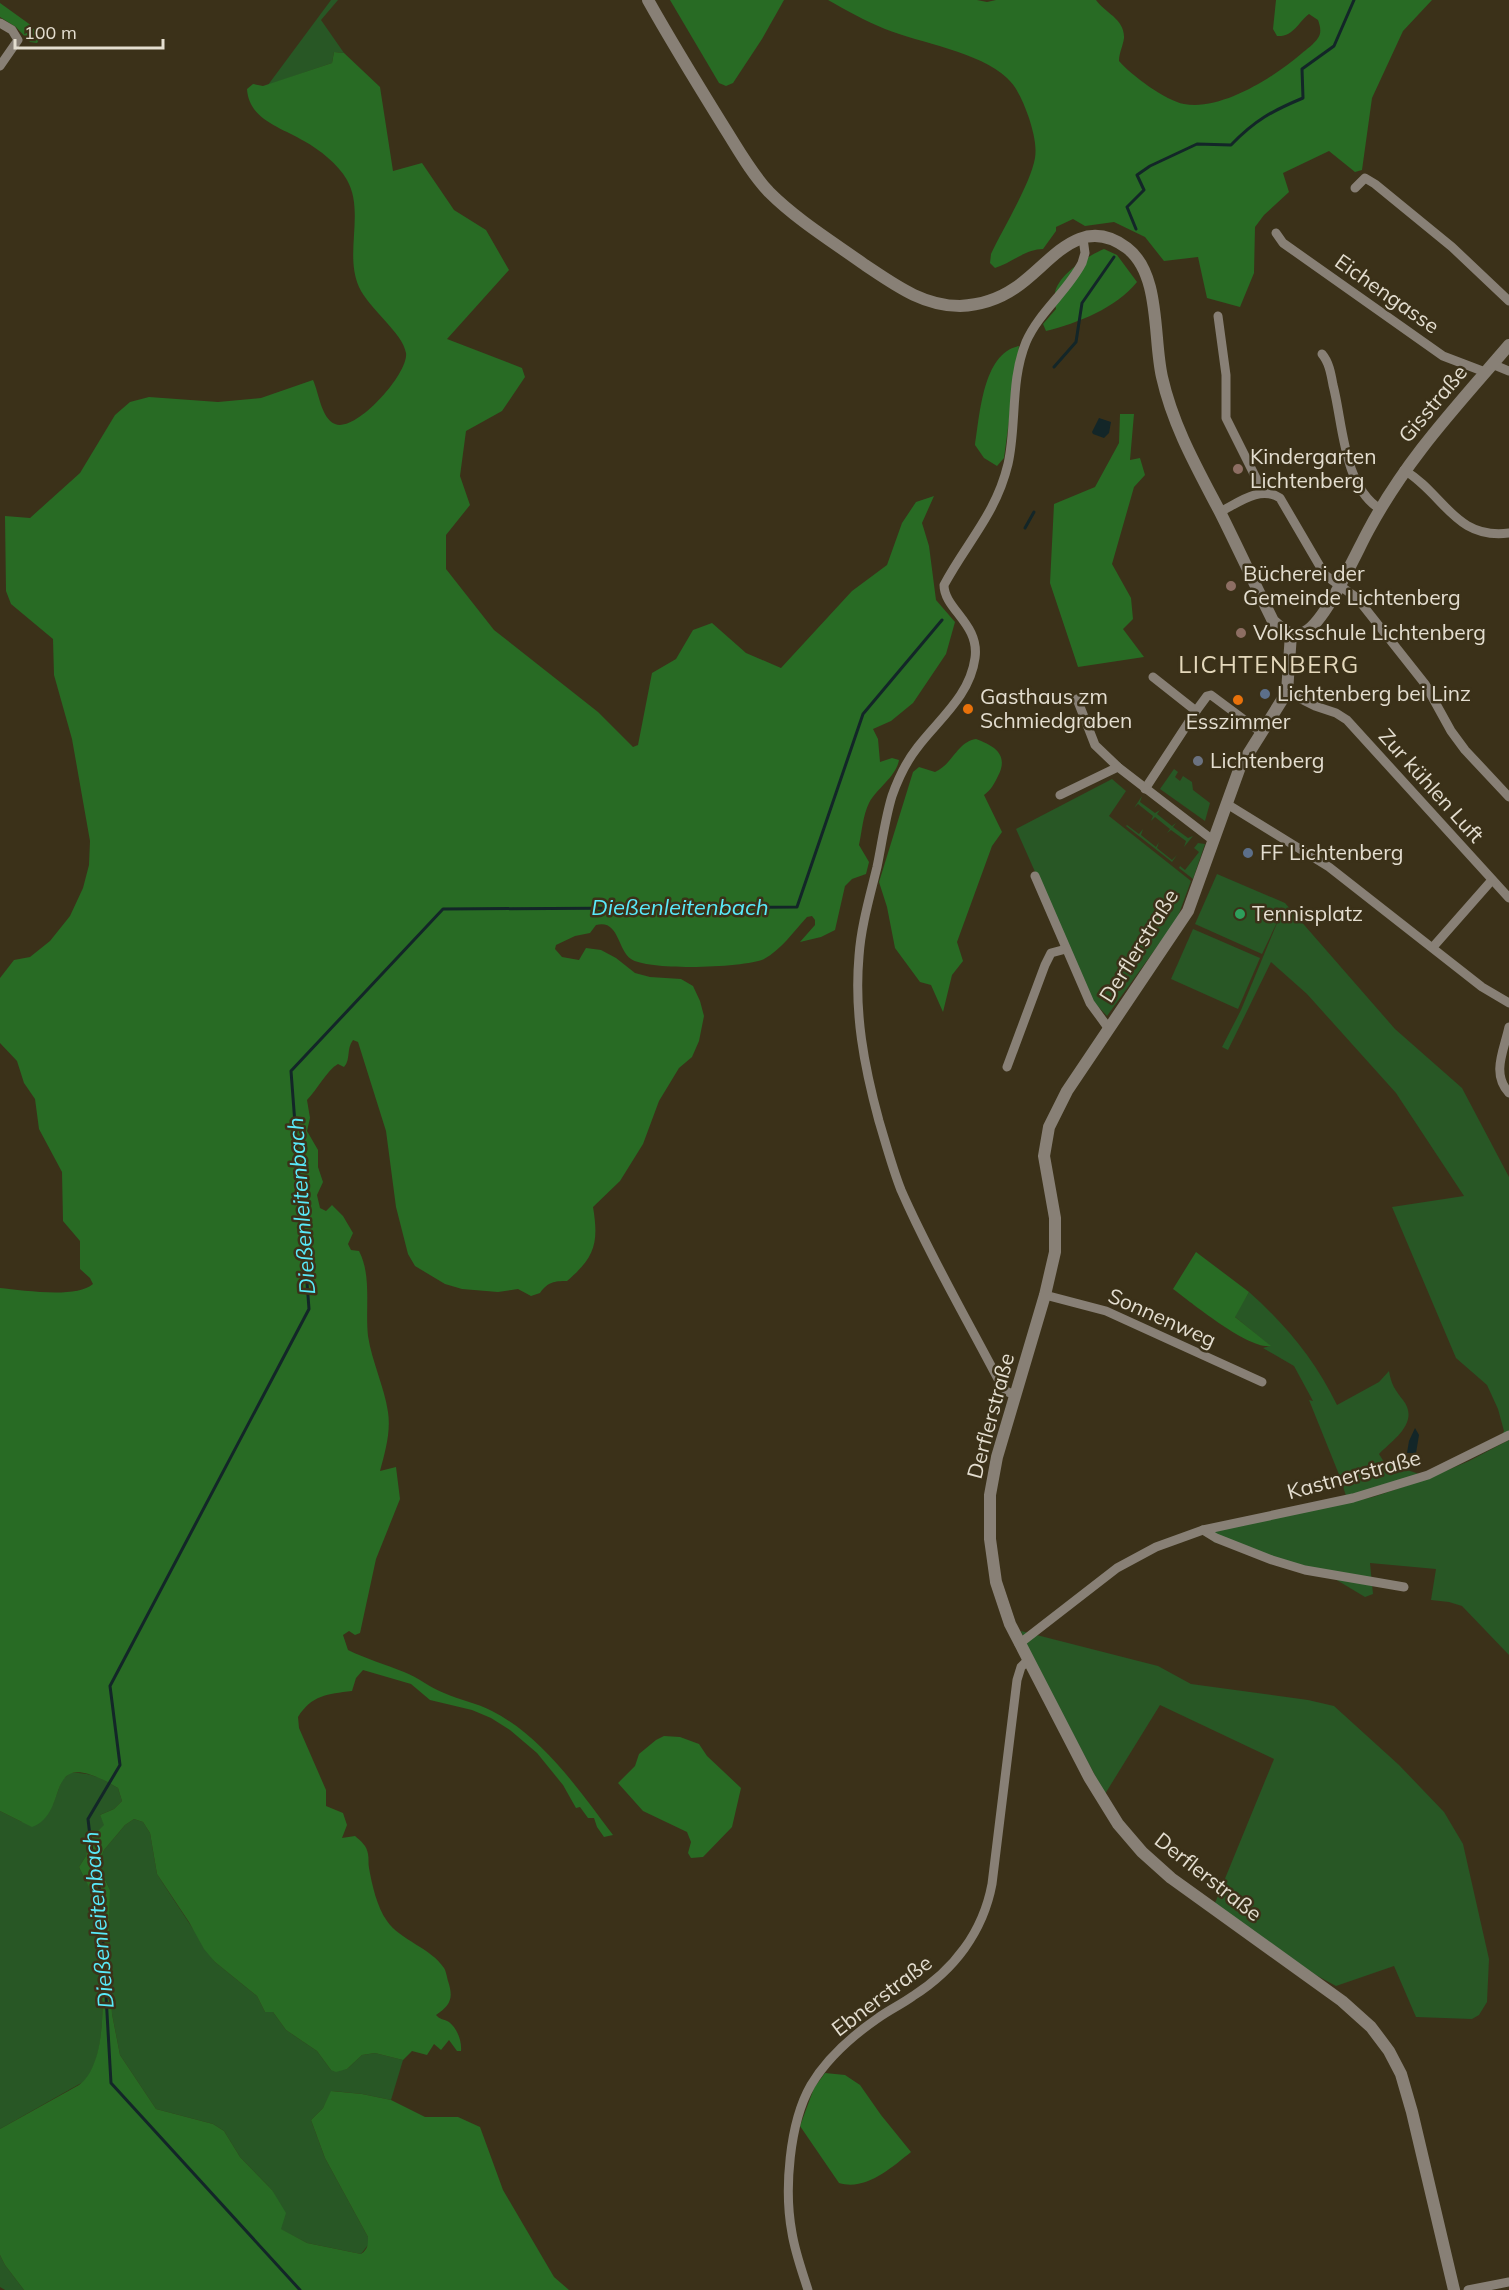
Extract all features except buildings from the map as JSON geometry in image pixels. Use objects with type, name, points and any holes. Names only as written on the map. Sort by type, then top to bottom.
[{"type":"street","points":[[648,0],[735,143],[768,191],[831,241],[910,294],[936,303],[953,306],[970,305],[989,301],[1015,288],[1062,247],[1083,238],[1094,237],[1114,241],[1127,249],[1144,267],[1150,286],[1159,359],[1168,399],[1186,448],[1274,621],[1282,630],[1291,634]]},
{"type":"street","points":[[0,23],[12,30],[18,40],[0,66]]},
{"type":"street","points":[[1355,188],[1365,178],[1375,184],[1452,247],[1509,301]]},
{"type":"street","name":"Eichengasse","points":[[1276,233],[1282,243],[1443,356],[1509,371]]},
{"type":"street","points":[[1014,1395],[1006,1391],[998,1379],[909,1206],[892,1166],[867,1074],[860,1033],[858,986],[861,939],[889,808],[897,783],[915,750],[959,698],[975,660],[972,634],[966,622],[946,596],[945,585],[983,526],[999,492],[1009,457],[1016,384],[1024,348],[1038,321],[1082,263],[1085,253],[1083,238]]},
{"type":"street","points":[[1218,316],[1226,375],[1226,418],[1257,480],[1261,493]]},
{"type":"street","name":"Gisstraße","points":[[1291,634],[1299,634],[1312,627],[1339,585],[1404,470],[1431,434],[1509,345]]},
{"type":"street","points":[[1322,354],[1328,365],[1335,392],[1352,473],[1371,502],[1380,509]]},
{"type":"street","points":[[1404,470],[1467,526],[1490,535],[1509,533]]},
{"type":"street","points":[[1220,512],[1261,493],[1273,494],[1283,502],[1325,575],[1357,598],[1425,684],[1451,731],[1465,750],[1509,797]]},
{"type":"street","name":"Derflerstraße","points":[[1291,634],[1287,693],[1240,767],[1184,918],[1061,1101],[1047,1134],[1044,1164],[1055,1218],[1056,1242],[1046,1295],[1014,1395],[995,1465],[989,1518],[990,1539],[996,1582],[1002,1604],[1019,1644],[1108,1809],[1142,1852],[1171,1878],[1342,2001],[1371,2027],[1389,2050],[1401,2074],[1412,2112],[1454,2290]]},
{"type":"street","points":[[1153,677],[1196,711]]},
{"type":"street","name":"Zur kühlen Luft","points":[[1287,693],[1315,706],[1336,712],[1347,720],[1509,898]]},
{"type":"street","points":[[1145,789],[1207,696],[1211,695],[1262,733]]},
{"type":"street","points":[[1077,699],[1095,745],[1145,789],[1214,841]]},
{"type":"street","points":[[1060,795],[1118,767]]},
{"type":"street","points":[[1227,804],[1329,867],[1482,987],[1509,1003]]},
{"type":"street","points":[[1035,876],[1090,1003],[1109,1029]]},
{"type":"street","points":[[1433,947],[1492,880]]},
{"type":"street","points":[[1007,1067],[1045,964],[1051,953],[1066,950]]},
{"type":"street","points":[[1509,1027],[1499,1072],[1501,1083],[1509,1093]]},
{"type":"street","name":"Sonnenweg","points":[[1046,1295],[1106,1311],[1262,1382]]},
{"type":"street","name":"Kastnerstraße","points":[[1019,1644],[1117,1568],[1156,1547],[1203,1530],[1353,1498],[1428,1475],[1509,1436]]},
{"type":"street","points":[[1203,1530],[1216,1538],[1296,1568],[1404,1587]]},
{"type":"street","name":"Ebnerstraße","points":[[808,2290],[795,2247],[789,2207],[792,2154],[801,2106],[817,2075],[843,2046],[876,2019],[919,1993],[938,1978],[963,1951],[977,1931],[992,1884],[1017,1680],[1021,1667],[1028,1660]]},
{"type":"street","points":[[1468,2290],[1509,2282]]},
{"type":"green space","points":[[331,0],[338,0],[321,20],[344,53],[334,52],[332,63],[268,85]]},
{"type":"green space","points":[[670,0],[784,0],[733,83],[726,86],[719,83]]},
{"type":"green space","points":[[828,0],[977,0],[987,2],[996,0],[1096,0],[1121,26],[1124,38],[1119,61],[1124,67],[1149,87],[1168,98],[1184,104],[1199,105],[1231,97],[1262,82],[1290,63],[1318,38],[1320,27],[1318,20],[1309,14],[1292,32],[1277,36],[1273,29],[1276,0],[1432,0],[1403,31],[1372,98],[1362,170],[1355,172],[1329,151],[1283,173],[1289,192],[1264,215],[1255,227],[1254,273],[1240,307],[1207,298],[1198,257],[1164,261],[1145,237],[1114,222],[1085,226],[1073,219],[1056,227],[1056,231],[1043,249],[1031,251],[995,268],[990,263],[991,254],[1022,193],[1035,158],[1032,128],[1017,91],[1007,78],[981,61],[885,29]]},
{"type":"green space","points":[[0,3],[32,26],[40,38],[37,43],[30,42],[16,27],[0,17]]},
{"type":"green space","points":[[334,52],[344,53],[380,87],[393,171],[422,163],[454,210],[486,230],[509,270],[447,339],[522,368],[525,377],[502,411],[466,431],[460,476],[470,505],[446,535],[446,569],[494,630],[598,712],[633,747],[638,745],[652,673],[676,659],[693,630],[712,623],[746,653],[781,668],[852,591],[887,565],[902,523],[916,502],[934,496],[922,523],[929,546],[936,600],[955,622],[946,654],[913,703],[891,721],[873,729],[878,739],[880,762],[892,758],[899,760],[894,772],[872,798],[867,808],[859,845],[869,862],[866,874],[852,879],[845,886],[835,930],[821,937],[800,942],[815,925],[812,916],[807,917],[782,945],[764,959],[718,966],[676,967],[641,963],[626,954],[613,930],[604,924],[596,925],[590,933],[575,936],[556,945],[555,949],[562,957],[579,960],[586,948],[601,950],[635,973],[650,977],[681,979],[693,986],[704,1016],[699,1041],[692,1057],[679,1068],[659,1101],[643,1144],[620,1181],[593,1207],[595,1240],[593,1248],[584,1264],[567,1281],[552,1283],[540,1293],[531,1296],[518,1289],[498,1292],[462,1289],[445,1284],[415,1266],[408,1254],[396,1207],[386,1131],[358,1042],[353,1040],[351,1043],[344,1067],[338,1064],[334,1067],[307,1100],[310,1118],[307,1131],[318,1150],[318,1167],[323,1182],[317,1195],[320,1208],[326,1211],[332,1205],[343,1216],[353,1233],[348,1244],[351,1250],[359,1251],[363,1261],[367,1292],[368,1336],[389,1419],[387,1442],[380,1471],[396,1467],[400,1499],[376,1559],[360,1633],[355,1635],[349,1631],[343,1635],[348,1650],[409,1674],[439,1691],[486,1708],[510,1722],[528,1735],[559,1766],[613,1835],[604,1837],[594,1818],[588,1818],[580,1807],[576,1808],[563,1785],[537,1753],[510,1730],[491,1718],[472,1710],[430,1700],[411,1684],[363,1670],[356,1678],[352,1691],[321,1697],[309,1704],[298,1717],[299,1728],[326,1790],[326,1806],[343,1813],[347,1825],[342,1838],[355,1836],[366,1849],[375,1896],[387,1921],[400,1934],[431,1955],[445,1969],[451,1997],[448,2005],[436,2015],[449,2022],[461,2043],[461,2051],[457,2051],[449,2040],[441,2050],[434,2044],[427,2055],[412,2051],[403,2060],[375,2053],[362,2055],[347,2069],[336,2072],[331,2070],[317,2051],[286,2030],[273,2012],[265,2012],[257,1996],[215,1962],[204,1949],[157,1874],[150,1833],[143,1822],[134,1819],[125,1825],[104,1850],[100,1861],[100,1869],[110,1890],[109,1943],[112,2014],[120,2055],[156,2109],[213,2124],[224,2131],[240,2157],[272,2190],[286,2213],[281,2229],[307,2243],[361,2254],[365,2250],[368,2237],[325,2158],[311,2120],[323,2108],[331,2091],[391,2100],[425,2117],[458,2117],[480,2127],[503,2190],[554,2277],[569,2290],[24,2290],[0,2255],[0,2129],[79,2085],[89,2073],[96,2056],[101,2036],[102,2014],[97,1913],[95,1901],[79,1867],[86,1856],[88,1841],[104,1825],[100,1815],[114,1809],[122,1801],[118,1788],[93,1776],[77,1772],[67,1776],[61,1784],[52,1808],[44,1819],[32,1827],[0,1811],[0,1288],[62,1292],[85,1289],[93,1284],[80,1269],[80,1241],[63,1221],[62,1172],[39,1129],[35,1099],[24,1083],[17,1061],[0,1043],[0,978],[14,960],[30,957],[50,941],[70,916],[83,888],[89,865],[90,841],[72,739],[54,675],[53,639],[11,604],[6,591],[5,516],[30,518],[80,473],[115,415],[130,402],[149,397],[218,402],[261,398],[313,380],[326,416],[335,424],[344,424],[355,420],[367,411],[390,387],[405,362],[406,353],[399,337],[370,304],[359,287],[353,260],[354,205],[347,180],[339,168],[322,153],[260,115],[249,100],[247,89],[253,84],[263,86],[332,63]]},
{"type":"green space","points":[[1104,249],[1117,255],[1137,282],[1118,300],[1096,313],[1071,324],[1046,331],[1043,324],[1056,309],[1055,294],[1061,280],[1082,261]]},
{"type":"green space","points":[[1019,346],[1004,458],[997,466],[984,458],[975,445],[982,402],[985,386],[998,360],[1007,351]]},
{"type":"green space","points":[[1120,414],[1134,414],[1130,460],[1140,458],[1145,475],[1134,487],[1112,564],[1131,598],[1133,619],[1123,629],[1144,657],[1078,667],[1050,583],[1054,504],[1095,487],[1119,443]]},
{"type":"green space","points":[[976,739],[994,748],[1001,757],[1001,769],[998,776],[984,795],[1002,832],[992,846],[957,942],[963,961],[952,975],[943,1012],[931,985],[920,982],[895,948],[887,907],[879,882],[913,772],[919,767],[935,772],[946,764],[964,744]]},
{"type":"green space","points":[[1174,769],[1178,772],[1175,777],[1180,781],[1183,776],[1192,782],[1193,790],[1210,803],[1205,821],[1160,789]]},
{"type":"green space","points":[[1112,779],[1126,791],[1109,816],[1191,881],[1177,919],[1107,1016],[1092,1000],[1016,829]]},
{"type":"green space","points":[[1142,796],[1140,802],[1155,813],[1160,810],[1157,814],[1172,826],[1176,823],[1173,827],[1188,838],[1193,836],[1184,847],[1186,841],[1171,830],[1167,833],[1170,829],[1155,817],[1151,821],[1153,816],[1138,804],[1134,808]]},
{"type":"green space","points":[[1127,825],[1139,834],[1143,829],[1141,835],[1156,847],[1159,842],[1157,848],[1172,860],[1177,855],[1172,862]]},
{"type":"green space","points":[[1198,843],[1205,844],[1193,879],[1179,868],[1180,866],[1185,870],[1199,852],[1194,848]]},
{"type":"green space","points":[[1217,874],[1285,903],[1395,1029],[1462,1088],[1509,1177],[1509,1432],[1502,1435],[1504,1431],[1498,1409],[1487,1385],[1456,1358],[1392,1207],[1464,1196],[1396,1093],[1307,994],[1271,962],[1228,1050],[1222,1047],[1241,1010],[1280,916],[1262,954],[1195,924]]},
{"type":"green space","name":"Tennisplatz","points":[[1193,929],[1260,958],[1238,1009],[1171,979]]},
{"type":"green space","points":[[1196,1252],[1249,1292],[1235,1317],[1271,1346],[1249,1341],[1235,1333],[1173,1289]]},
{"type":"green space","points":[[1249,1292],[1299,1344],[1337,1405],[1379,1382],[1389,1371],[1394,1387],[1403,1400],[1409,1416],[1403,1430],[1379,1454],[1384,1462],[1419,1474],[1346,1496],[1309,1400],[1313,1401],[1294,1366],[1263,1348],[1270,1346],[1234,1316]]},
{"type":"green space","points":[[1509,1440],[1509,1655],[1462,1606],[1431,1600],[1436,1569],[1370,1563],[1373,1594],[1365,1597],[1335,1579],[1214,1542],[1205,1533],[1373,1497],[1424,1480],[1469,1461]]},
{"type":"green space","points":[[1021,1631],[1158,1666],[1191,1684],[1308,1700],[1334,1706],[1399,1765],[1444,1812],[1463,1844],[1489,1959],[1487,2002],[1479,2015],[1472,2019],[1416,2017],[1394,1966],[1336,1986],[1314,1974],[1215,1903],[1274,1759],[1160,1705],[1105,1794],[1028,1650]]},
{"type":"green space","points":[[664,1736],[680,1737],[699,1744],[707,1756],[741,1788],[732,1827],[703,1857],[691,1858],[688,1853],[691,1842],[687,1832],[643,1811],[618,1783],[635,1766],[639,1754]]},
{"type":"green space","points":[[70,1773],[96,1776],[106,1781],[118,1788],[122,1801],[114,1809],[100,1815],[105,1825],[88,1841],[86,1856],[79,1867],[92,1892],[96,1909],[102,1989],[98,2053],[92,2070],[83,2082],[0,2129],[0,1811],[22,1822],[53,1804],[62,1780]]},
{"type":"green space","points":[[134,1819],[143,1822],[150,1833],[157,1874],[215,1962],[257,1996],[265,2012],[273,2012],[286,2030],[317,2051],[331,2070],[347,2069],[362,2055],[375,2053],[403,2060],[391,2100],[332,2091],[323,2108],[311,2120],[325,2158],[368,2237],[368,2245],[361,2254],[307,2243],[280,2229],[272,2190],[240,2157],[224,2131],[213,2124],[156,2109],[120,2055],[112,2014],[109,1943],[110,1890],[100,1869],[100,1861],[104,1850],[125,1825]]},
{"type":"green space","points":[[825,2073],[845,2075],[860,2085],[911,2152],[878,2177],[859,2184],[839,2183],[800,2126],[814,2088]]},
{"type":"green space","points":[[0,2255],[24,2290],[5,2290],[0,2287]]},
{"type":"water","points":[[1099,418],[1111,422],[1109,433],[1104,438],[1092,432]]},
{"type":"water","points":[[1415,1428],[1419,1435],[1416,1453],[1407,1453],[1409,1441]]},
{"type":"waterway","name":"Dießenleitenbach","points":[[1136,229],[1127,207],[1144,190],[1137,175],[1150,166],[1197,144],[1231,145],[1264,117],[1303,98],[1302,69],[1334,46],[1354,0]]},
{"type":"waterway","name":"Dießenleitenbach","points":[[1054,367],[1076,342],[1082,303],[1114,257]]},
{"type":"waterway","name":"Dießenleitenbach","points":[[1025,528],[1034,512]]},
{"type":"waterway","name":"Dießenleitenbach","points":[[300,2290],[111,2083],[100,1891],[88,1819],[120,1765],[110,1686],[309,1309],[291,1071],[443,909],[797,907],[863,714],[942,620]]},
{"type":"place","name":"Kindergarten Lichtenberg","points":[[1238,469]]},
{"type":"place","name":"Bücherei der Gemeinde Lichtenberg","points":[[1231,586]]},
{"type":"place","name":"Volksschule Lichtenberg","points":[[1241,633]]},
{"type":"place","name":"Lichtenberg bei Linz","points":[[1265,694]]},
{"type":"place","name":"Esszimmer","points":[[1238,700]]},
{"type":"place","name":"Gasthaus zm Schmiedgraben","points":[[968,709]]},
{"type":"place","name":"Lichtenberg","points":[[1198,761]]},
{"type":"place","name":"FF Lichtenberg","points":[[1248,853]]},
{"type":"place","name":"Tennisplatz","points":[[1240,914]]},
{"type":"district","name":"LICHTENBERG","points":[[1269,665]]}]
